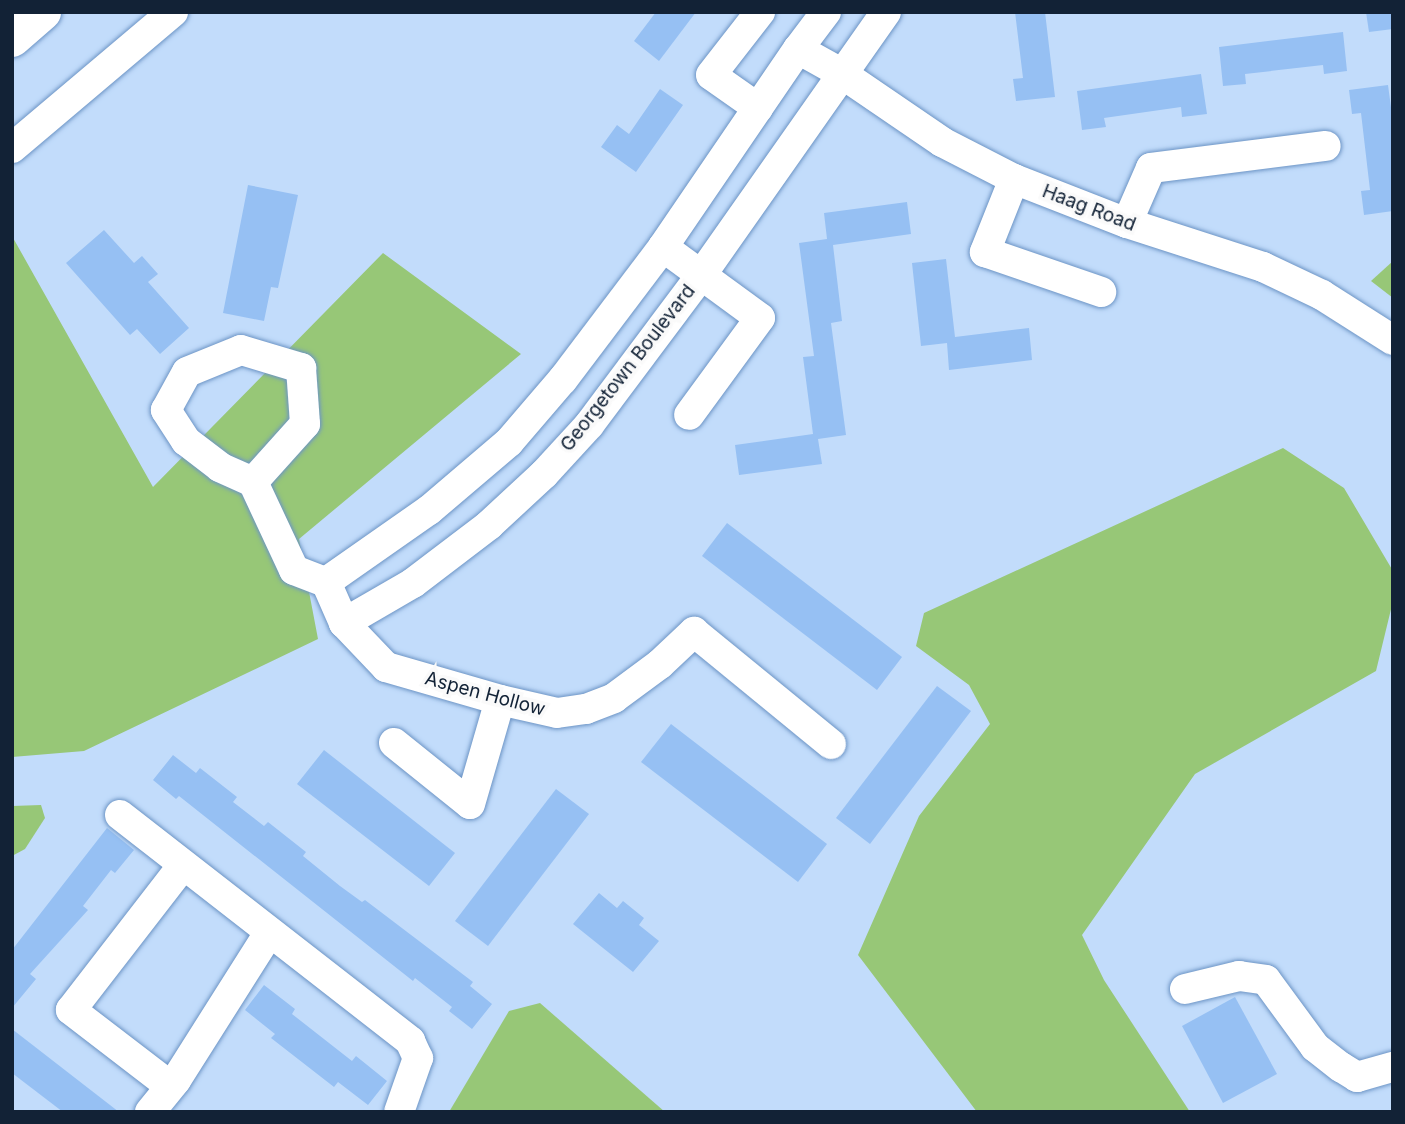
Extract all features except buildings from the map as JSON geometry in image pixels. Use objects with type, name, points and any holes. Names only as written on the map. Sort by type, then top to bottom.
[{"type":"highway","points":[[12,37],[42,12]]},
{"type":"street","points":[[12,148],[173,12]]},
{"type":"street","points":[[758,108],[711,75],[760,12]]},
{"type":"street","points":[[326,582],[429,510],[509,442],[563,379],[663,247],[798,49],[827,12]]},
{"type":"street","name":"Georgetown Boulevard","points":[[344,623],[413,583],[489,525],[544,474],[589,425],[702,274],[841,72],[886,12]]},
{"type":"street","name":"Haag Road","points":[[798,49],[841,72],[942,142],[1014,179],[1127,223],[1263,267],[1322,295],[1393,340]]},
{"type":"street","points":[[1127,223],[1151,168],[1326,146]]},
{"type":"street","points":[[1014,179],[985,252],[1101,292]]},
{"type":"street","points":[[663,247],[760,318],[689,415]]},
{"type":"street","points":[[253,482],[305,424],[302,368],[241,349],[187,372],[166,410],[187,441],[220,467],[253,482],[294,570],[326,582],[344,623]]},
{"type":"street","points":[[509,442],[544,474]]},
{"type":"street","name":"Aspen Hollow","points":[[344,623],[386,667],[500,701],[556,713],[586,709],[614,698],[660,664],[694,632],[831,744]]},
{"type":"street","points":[[394,743],[470,804],[500,701]]},
{"type":"street","points":[[120,815],[410,1041],[418,1058],[399,1112]]},
{"type":"street","points":[[170,1087],[71,1010],[183,865]]},
{"type":"street","points":[[150,1112],[170,1087],[269,933]]},
{"type":"street","points":[[1185,989],[1239,976],[1266,980],[1315,1047],[1341,1067],[1357,1077],[1393,1067]]},
{"type":"green space","points":[[12,236],[153,487],[383,253],[521,354],[299,539],[318,639],[84,751],[12,757]]},
{"type":"green space","points":[[1393,261],[1393,298],[1371,281]]},
{"type":"green space","points":[[1283,448],[1344,488],[1393,571],[1393,601],[1376,671],[1195,774],[1082,935],[1104,980],[1190,1112],[977,1112],[858,955],[919,816],[990,724],[969,685],[916,646],[924,613]]},
{"type":"green space","points":[[41,805],[45,818],[25,849],[12,856],[12,806]]},
{"type":"green space","points":[[540,1003],[665,1112],[449,1112],[509,1011]]}]
